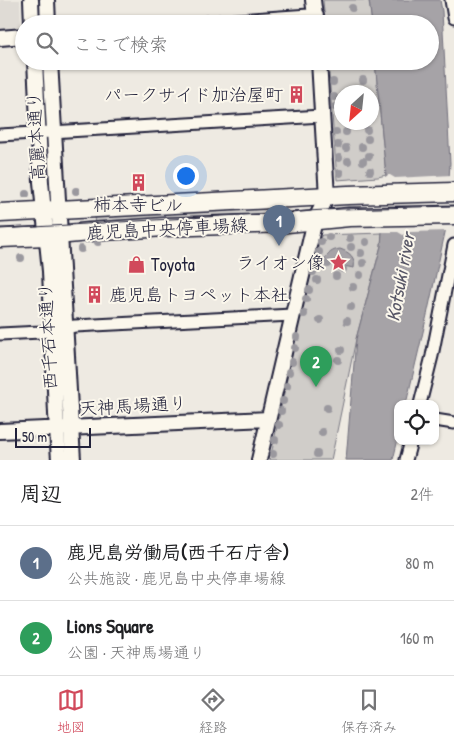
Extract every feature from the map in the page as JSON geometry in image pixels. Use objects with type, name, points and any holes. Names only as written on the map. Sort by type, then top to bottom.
[{"type":"main road","name":"鹿児島中央停車場線","points":[[0,213],[454,192]]},
{"type":"main road","name":"鹿児島中央停車場線","points":[[0,238],[54,236],[164,227],[287,223],[349,217],[454,214]]},
{"type":"street","points":[[31,0],[32,15]]},
{"type":"street","points":[[47,0],[48,15]]},
{"type":"street","points":[[312,0],[315,15]]},
{"type":"street","points":[[451,0],[454,18]]},
{"type":"street","points":[[0,38],[15,37]]},
{"type":"street","name":"高麗本通り","points":[[36,70],[41,182],[51,210]]},
{"type":"street","name":"高麗本通り","points":[[51,70],[54,132],[51,210]]},
{"type":"street","points":[[258,460],[314,220],[327,197],[319,70]]},
{"type":"street","points":[[0,135],[322,116]]},
{"type":"street","name":"西千石本通り","points":[[51,210],[64,428],[59,460]]},
{"type":"street","points":[[421,400],[432,356],[454,245]]},
{"type":"street","points":[[0,334],[42,332],[75,326],[292,315]]},
{"type":"street","name":"天神馬場通り","points":[[0,431],[268,418]]},
{"type":"street","points":[[439,421],[454,423]]},
{"type":"street","name":"西千石本通り","points":[[64,428],[73,460]]},
{"type":"street","points":[[406,460],[410,445]]},
{"type":"shaded area","points":[[0,0],[20,0],[21,15],[15,15],[15,29],[0,30]]},
{"type":"shaded area","points":[[323,0],[369,0],[371,15],[324,15]]},
{"type":"shaded area","points":[[329,70],[376,70],[377,85],[334,85],[334,130],[379,130],[379,102],[386,175],[337,180]]},
{"type":"shaded area","points":[[279,205],[279,216],[95,226],[94,215]]},
{"type":"shaded area","points":[[382,233],[381,246],[356,339],[331,460],[270,460],[300,317],[321,236]]},
{"type":"water","name":"Kotsuki river","points":[[369,0],[440,0],[450,163],[446,228],[407,400],[394,400],[394,445],[397,445],[393,460],[346,460],[356,339],[381,246],[386,175],[379,85],[377,85],[376,70],[439,70],[439,15],[371,15]]},
{"type":"water","points":[[340,249],[351,256],[354,261],[354,268],[343,266],[340,261],[336,263],[324,261],[330,252]]},
{"type":"pier","points":[[388,175],[395,178],[452,175],[448,231],[410,232],[403,235],[398,232],[379,232],[384,178]]},
{"type":"tram line","points":[[0,229],[342,209],[454,206]]},
{"type":"place","name":"パークサイド加治屋町","points":[[297,95]]},
{"type":"place","name":"柿本寺ビル","points":[[138,182]]},
{"type":"place","name":"鹿児島労働局(西千石庁舎)","points":[[279,246]]},
{"type":"place","name":"ライオン像","points":[[339,263]]},
{"type":"place","name":"Toyota","points":[[137,265]]},
{"type":"place","name":"鹿児島トヨペット本社","points":[[95,295]]},
{"type":"place","name":"Lions Square","points":[[316,387]]}]
